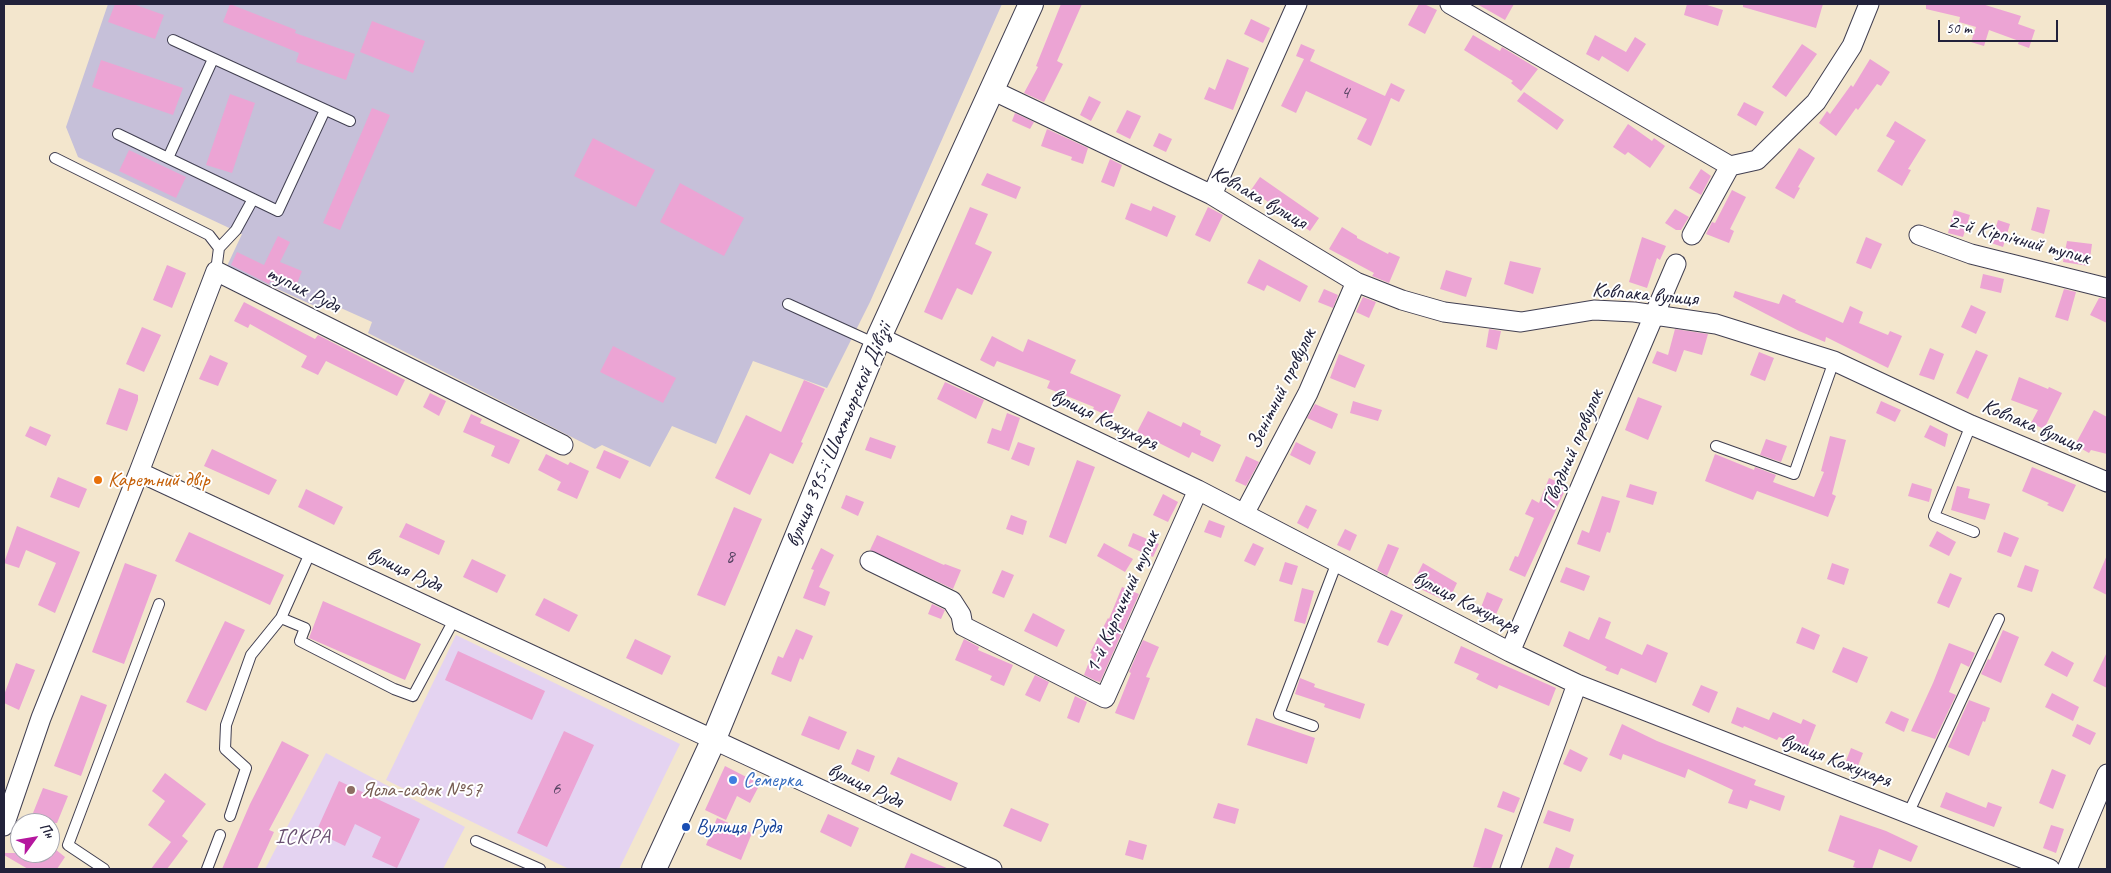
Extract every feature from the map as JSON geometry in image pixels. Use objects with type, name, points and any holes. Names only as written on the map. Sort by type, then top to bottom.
[{"type":"street","name":"вулиця 395-ї Шахтьорской Дівізіі","points":[[654,869],[713,741],[877,340],[1031,4]]},
{"type":"street","points":[[1212,194],[1297,4]]},
{"type":"street","points":[[1450,4],[1730,166],[1757,160],[1816,102],[1852,46],[1870,4]]},
{"type":"street","name":"Ковпака вулиця","points":[[992,90],[1212,194],[1356,282],[1402,300],[1444,312],[1521,322],[1594,310],[1656,315],[1716,324],[1834,361],[1971,425],[2107,482]]},
{"type":"street","points":[[1692,235],[1730,166]]},
{"type":"street","name":"2-й Кірпічний тупик","points":[[1919,235],[1971,254],[2107,288]]},
{"type":"street","name":"Гвоздний провулок","points":[[1510,652],[1656,315],[1676,264]]},
{"type":"street","points":[[4,826],[41,718],[139,472],[216,271]]},
{"type":"street","name":"тупик Рудя","points":[[216,271],[563,445]]},
{"type":"street","name":"Зенітний провулок","points":[[1244,514],[1308,393],[1356,282]]},
{"type":"street","name":"вулиця Кожухаря","points":[[877,340],[1198,490],[1510,652],[1576,684],[2050,869]]},
{"type":"street","name":"вулиця Рудя","points":[[139,472],[455,618],[713,741],[992,869]]},
{"type":"street","name":"1-й Кирпичний тупик","points":[[870,561],[952,601],[961,615],[963,626],[1106,698],[1198,490]]},
{"type":"street","points":[[1510,869],[1576,684]]},
{"type":"street","points":[[2067,869],[2107,774]]},
{"type":"lane","points":[[173,40],[350,121]]},
{"type":"lane","points":[[168,158],[213,59]]},
{"type":"lane","points":[[118,134],[278,211],[325,110]]},
{"type":"lane","points":[[55,158],[209,235],[219,248]]},
{"type":"lane","points":[[216,271],[219,248],[236,230],[253,199]]},
{"type":"lane","points":[[788,304],[877,340]]},
{"type":"lane","points":[[1716,446],[1794,474],[1834,361]]},
{"type":"lane","points":[[1971,425],[1934,516],[1974,532]]},
{"type":"lane","points":[[230,816],[246,768],[225,749],[226,725],[251,655],[281,618],[311,551]]},
{"type":"lane","points":[[1313,726],[1279,714],[1337,562]]},
{"type":"lane","points":[[104,869],[68,845],[159,604]]},
{"type":"lane","points":[[281,618],[304,628],[300,641],[394,689],[412,696],[455,618]]},
{"type":"lane","points":[[1908,814],[1998,619]]},
{"type":"lane","points":[[207,869],[220,836]]},
{"type":"lane","points":[[476,841],[540,869]]},
{"type":"shaded area","points":[[108,4],[1002,4],[870,302],[827,388],[753,361],[716,444],[672,426],[650,467],[602,445],[595,449],[368,333],[372,322],[323,300],[319,308],[227,266],[242,234],[78,157],[66,127]]},
{"type":"shaded area","points":[[456,635],[680,744],[619,869],[569,869],[386,780]]},
{"type":"shaded area","name":"Ясла-садок №57","points":[[326,753],[465,827],[443,869],[265,869]]},
{"type":"building","points":[[115,4],[133,4],[164,15],[155,39],[108,22]]},
{"type":"building","points":[[230,4],[296,30],[295,33],[355,54],[346,80],[296,62],[299,53],[223,22]]},
{"type":"building","points":[[1061,4],[1082,4],[1057,61],[1063,64],[1044,102],[1024,93],[1038,67],[1036,66]]},
{"type":"building","points":[[1419,4],[1424,4],[1437,10],[1425,34],[1408,25]]},
{"type":"building","points":[[1477,4],[1514,4],[1505,20]]},
{"type":"building","points":[[1687,4],[1704,4],[1723,10],[1718,26],[1684,15]]},
{"type":"building","points":[[1743,4],[1823,4],[1816,28],[1743,7]]},
{"type":"building","points":[[1926,4],[1982,4],[2021,16],[2018,24],[2035,30],[2029,48],[2018,44],[2019,41],[1989,30],[1984,46],[1971,42],[1976,27],[1959,22],[1960,17],[1926,9]]},
{"type":"building","points":[[1251,19],[1270,28],[1263,43],[1244,34]]},
{"type":"building","points":[[372,21],[425,41],[413,73],[360,52]]},
{"type":"building","points":[[1473,35],[1500,51],[1502,47],[1538,69],[1521,91],[1511,83],[1513,81],[1464,50]]},
{"type":"building","points":[[1595,35],[1626,52],[1635,37],[1646,44],[1628,72],[1602,56],[1599,61],[1586,54]]},
{"type":"building","points":[[1301,44],[1315,50],[1310,61],[1385,96],[1391,83],[1405,90],[1399,102],[1391,98],[1371,146],[1357,139],[1367,119],[1306,91],[1296,113],[1281,106],[1304,59],[1296,56]]},
{"type":"building","points":[[1802,44],[1817,54],[1786,97],[1772,87]]},
{"type":"building","points":[[1227,59],[1249,68],[1233,110],[1204,99],[1209,87],[1215,90]]},
{"type":"building","points":[[1870,59],[1890,72],[1881,86],[1877,84],[1858,110],[1856,108],[1836,136],[1819,123],[1827,111],[1830,114],[1851,85],[1853,87]]},
{"type":"building","points":[[101,60],[183,88],[173,115],[92,87]]},
{"type":"building","points":[[1524,92],[1564,120],[1557,130],[1517,101]]},
{"type":"building","points":[[230,94],[255,103],[232,173],[206,165]]},
{"type":"building","points":[[1089,96],[1101,102],[1091,121],[1080,115]]},
{"type":"building","points":[[1744,102],[1764,112],[1756,126],[1737,115]]},
{"type":"building","points":[[372,108],[390,115],[340,230],[323,223]]},
{"type":"building","points":[[1127,110],[1141,116],[1130,139],[1116,132]]},
{"type":"building","points":[[1015,113],[1034,122],[1030,129],[1012,121]]},
{"type":"building","points":[[1895,121],[1926,140],[1908,169],[1911,170],[1902,186],[1877,171],[1895,141],[1886,136]]},
{"type":"building","points":[[1628,124],[1652,141],[1654,138],[1665,146],[1650,168],[1628,152],[1625,155],[1613,147]]},
{"type":"building","points":[[1047,129],[1088,148],[1083,164],[1071,160],[1072,157],[1041,146]]},
{"type":"building","points":[[1159,133],[1172,139],[1166,152],[1153,146]]},
{"type":"building","points":[[593,138],[655,170],[636,207],[574,176]]},
{"type":"building","points":[[1799,148],[1815,158],[1798,187],[1800,188],[1794,199],[1775,188]]},
{"type":"building","points":[[129,150],[186,177],[176,198],[119,171]]},
{"type":"building","points":[[1110,159],[1122,165],[1114,187],[1101,182]]},
{"type":"building","points":[[1701,169],[1711,176],[1701,195],[1689,188]]},
{"type":"building","points":[[987,173],[1021,187],[1016,199],[981,185]]},
{"type":"building","points":[[1260,177],[1319,218],[1310,231],[1251,190]]},
{"type":"building","points":[[680,183],[744,218],[724,256],[660,222]]},
{"type":"building","points":[[1732,190],[1746,197],[1730,229],[1734,231],[1729,243],[1706,234],[1712,222],[1715,223]]},
{"type":"building","points":[[1131,203],[1151,211],[1153,206],[1176,216],[1167,237],[1125,219]]},
{"type":"building","points":[[970,207],[988,214],[975,244],[992,252],[972,295],[957,288],[942,320],[924,312]]},
{"type":"building","points":[[1208,207],[1223,215],[1210,242],[1195,235]]},
{"type":"building","points":[[2037,207],[2050,210],[2044,234],[2031,230]]},
{"type":"building","points":[[1675,209],[1689,217],[1681,230],[1676,230],[1665,223]]},
{"type":"building","points":[[1954,210],[1970,215],[1963,237],[1948,233]]},
{"type":"building","points":[[1998,220],[2010,224],[2003,247],[1991,243]]},
{"type":"building","points":[[1342,227],[1357,236],[1357,238],[1388,254],[1389,252],[1400,257],[1389,283],[1372,276],[1374,273],[1329,249]]},
{"type":"building","points":[[278,236],[290,242],[280,262],[302,271],[294,291],[270,281],[269,284],[231,265],[237,252],[264,265]]},
{"type":"building","points":[[1642,237],[1666,246],[1660,260],[1657,258],[1647,288],[1629,282]]},
{"type":"building","points":[[1866,237],[1882,244],[1871,269],[1856,263]]},
{"type":"building","points":[[2067,241],[2092,244],[2089,266],[2063,262]]},
{"type":"building","points":[[1259,259],[1308,286],[1300,302],[1267,285],[1264,291],[1247,283]]},
{"type":"building","points":[[1510,261],[1541,268],[1533,294],[1504,284]]},
{"type":"building","points":[[167,265],[186,273],[172,308],[153,300]]},
{"type":"building","points":[[1446,270],[1472,278],[1466,297],[1440,289]]},
{"type":"building","points":[[1983,274],[2004,279],[2001,293],[1980,288]]},
{"type":"building","points":[[1324,289],[1338,295],[1333,308],[1318,302]]},
{"type":"building","points":[[2064,289],[2076,292],[2068,321],[2055,317]]},
{"type":"building","points":[[1735,291],[1779,304],[1783,294],[1796,300],[1795,302],[1843,323],[1850,306],[1863,312],[1859,323],[1888,335],[1890,331],[1902,336],[1888,368],[1826,337],[1825,342],[1799,331],[1733,297]]},
{"type":"building","points":[[1363,297],[1376,302],[1369,318],[1356,312]]},
{"type":"building","points":[[2099,298],[2107,299],[2107,323],[2090,315]]},
{"type":"building","points":[[244,302],[315,339],[318,335],[405,380],[397,396],[326,361],[318,375],[301,367],[307,356],[250,324],[248,328],[234,321]]},
{"type":"building","points":[[1971,305],[1986,312],[1976,334],[1961,327]]},
{"type":"building","points":[[142,327],[161,335],[144,372],[126,364]]},
{"type":"building","points":[[1489,329],[1501,331],[1497,350],[1486,347]]},
{"type":"building","points":[[1675,329],[1708,334],[1702,355],[1684,350],[1676,372],[1652,363],[1657,351],[1668,355]]},
{"type":"building","points":[[992,336],[1023,352],[1028,339],[1076,360],[1070,373],[1121,395],[1111,417],[1093,409],[1094,407],[1047,388],[1050,381],[997,361],[994,367],[980,360]]},
{"type":"building","points":[[613,346],[676,378],[663,403],[600,372]]},
{"type":"building","points":[[1930,348],[1944,354],[1934,380],[1919,375]]},
{"type":"building","points":[[1976,350],[1988,355],[1968,399],[1956,393]]},
{"type":"building","points":[[1759,352],[1774,358],[1765,381],[1750,375]]},
{"type":"building","points":[[1339,354],[1365,365],[1355,388],[1330,378]]},
{"type":"building","points":[[210,355],[228,363],[218,386],[199,379]]},
{"type":"building","points":[[2019,377],[2062,393],[2044,429],[2031,423],[2038,410],[2011,400]]},
{"type":"building","points":[[804,380],[825,389],[793,464],[770,453],[750,495],[715,478],[746,415],[781,432]]},
{"type":"building","points":[[945,382],[984,400],[976,419],[937,399]]},
{"type":"building","points":[[119,388],[138,395],[127,431],[106,424]]},
{"type":"building","points":[[430,393],[446,401],[439,416],[423,407]]},
{"type":"building","points":[[1638,397],[1662,406],[1648,440],[1625,430]]},
{"type":"building","points":[[1353,401],[1382,410],[1378,421],[1350,413]]},
{"type":"building","points":[[1881,401],[1901,410],[1895,422],[1876,413]]},
{"type":"building","points":[[1315,404],[1338,414],[1332,429],[1307,418]]},
{"type":"building","points":[[2094,410],[2107,417],[2107,454],[2091,450],[2089,453],[2075,445]]},
{"type":"building","points":[[1148,411],[1181,427],[1183,422],[1201,431],[1200,435],[1221,445],[1213,462],[1192,452],[1189,458],[1137,432]]},
{"type":"building","points":[[1007,413],[1020,418],[1009,451],[987,443],[992,428],[1001,431]]},
{"type":"building","points":[[471,414],[482,419],[480,423],[520,440],[509,464],[491,456],[495,446],[463,432]]},
{"type":"building","points":[[1930,425],[1948,434],[1945,447],[1924,437]]},
{"type":"building","points":[[30,426],[51,435],[46,446],[25,436]]},
{"type":"building","points":[[1830,436],[1846,440],[1832,494],[1836,496],[1828,517],[1757,491],[1753,500],[1705,481],[1715,454],[1754,470],[1755,467],[1776,475],[1773,482],[1814,497],[1824,472],[1821,471]]},
{"type":"building","points":[[870,437],[896,446],[891,459],[865,450]]},
{"type":"building","points":[[1766,439],[1787,446],[1781,462],[1760,455]]},
{"type":"building","points":[[1018,442],[1035,448],[1029,466],[1011,459]]},
{"type":"building","points":[[1296,442],[1316,452],[1310,465],[1290,455]]},
{"type":"building","points":[[212,449],[277,480],[269,495],[204,466]]},
{"type":"building","points":[[604,450],[629,461],[620,479],[596,468]]},
{"type":"building","points":[[546,454],[568,465],[570,462],[589,471],[577,499],[557,490],[561,482],[538,470]]},
{"type":"building","points":[[1246,456],[1259,462],[1246,486],[1235,481]]},
{"type":"building","points":[[1077,460],[1095,467],[1066,544],[1049,537]]},
{"type":"building","points":[[2032,467],[2076,485],[2063,512],[2047,505],[2049,503],[2022,491]]},
{"type":"building","points":[[58,477],[87,489],[79,508],[50,497]]},
{"type":"building","points":[[1549,478],[1567,486],[1525,577],[1509,570],[1515,556],[1518,557],[1534,518],[1525,514],[1532,499],[1539,503]]},
{"type":"building","points":[[1912,483],[1932,489],[1929,502],[1908,496]]},
{"type":"building","points":[[1630,484],[1657,492],[1653,505],[1626,497]]},
{"type":"building","points":[[1957,486],[1970,489],[1968,498],[1990,504],[1985,520],[1951,510]]},
{"type":"building","points":[[306,489],[343,507],[334,525],[298,507]]},
{"type":"building","points":[[1163,494],[1178,502],[1168,522],[1153,515]]},
{"type":"building","points":[[846,495],[864,502],[858,516],[841,508]]},
{"type":"building","points":[[1602,496],[1620,501],[1610,533],[1607,532],[1600,552],[1577,544],[1582,530],[1589,533]]},
{"type":"building","points":[[1306,505],[1317,510],[1308,529],[1297,523]]},
{"type":"building","points":[[734,507],[762,519],[725,606],[697,595]]},
{"type":"building","points":[[1011,515],[1027,521],[1023,535],[1006,529]]},
{"type":"building","points":[[1209,520],[1225,526],[1221,538],[1204,532]]},
{"type":"building","points":[[406,523],[445,541],[439,555],[399,537]]},
{"type":"building","points":[[17,526],[80,552],[55,613],[38,605],[56,563],[26,550],[19,568],[4,563]]},
{"type":"building","points":[[1345,529],[1357,535],[1350,551],[1337,545]]},
{"type":"building","points":[[1937,531],[1956,542],[1949,556],[1929,546]]},
{"type":"building","points":[[189,532],[284,575],[270,605],[175,561]]},
{"type":"building","points":[[2004,532],[2019,538],[2011,557],[1997,552]]},
{"type":"building","points":[[1133,533],[1159,544],[1153,557],[1128,546]]},
{"type":"building","points":[[877,535],[944,565],[961,570],[953,589],[870,550]]},
{"type":"building","points":[[1104,543],[1133,559],[1125,572],[1097,556]]},
{"type":"building","points":[[1253,543],[1264,548],[1255,566],[1244,561]]},
{"type":"building","points":[[1388,544],[1399,548],[1387,576],[1377,570]]},
{"type":"building","points":[[821,548],[834,555],[819,587],[830,592],[825,606],[803,598],[814,570],[811,569]]},
{"type":"building","points":[[2107,555],[2107,595],[2093,588]]},
{"type":"building","points":[[472,559],[506,575],[497,593],[463,577]]},
{"type":"building","points":[[1285,562],[1298,566],[1292,585],[1279,581]]},
{"type":"building","points":[[125,563],[157,575],[124,664],[92,652]]},
{"type":"building","points":[[1423,563],[1457,583],[1448,602],[1412,585]]},
{"type":"building","points":[[1832,563],[1849,569],[1844,585],[1827,579]]},
{"type":"building","points":[[2025,565],[2039,570],[2032,592],[2017,587]]},
{"type":"building","points":[[1566,567],[1590,576],[1584,591],[1560,582]]},
{"type":"building","points":[[1002,570],[1014,575],[1004,598],[992,593]]},
{"type":"building","points":[[1950,573],[1962,578],[1949,608],[1937,603]]},
{"type":"building","points":[[1122,587],[1139,594],[1100,682],[1096,681],[1084,675],[1092,654],[1090,653],[1109,619]]},
{"type":"building","points":[[1302,588],[1314,591],[1305,624],[1294,621]]},
{"type":"building","points":[[1487,592],[1503,599],[1493,621],[1478,615]]},
{"type":"building","points":[[544,598],[578,615],[569,632],[535,615]]},
{"type":"building","points":[[323,601],[421,644],[405,680],[309,638]]},
{"type":"building","points":[[932,604],[945,610],[941,619],[928,614]]},
{"type":"building","points":[[1391,610],[1403,615],[1388,646],[1377,642]]},
{"type":"building","points":[[1033,613],[1065,630],[1057,647],[1024,631]]},
{"type":"building","points":[[1599,617],[1611,622],[1605,638],[1642,655],[1647,644],[1668,653],[1656,683],[1621,668],[1618,675],[1605,670],[1607,667],[1563,646],[1569,631],[1589,640]]},
{"type":"building","points":[[225,621],[245,630],[206,711],[186,702]]},
{"type":"building","points":[[1802,627],[1820,635],[1814,650],[1796,643]]},
{"type":"building","points":[[796,629],[813,636],[803,660],[800,658],[791,682],[771,674],[778,656],[783,658]]},
{"type":"building","points":[[2003,630],[2019,637],[2001,683],[1981,674],[1988,659],[1990,660]]},
{"type":"building","points":[[635,639],[671,656],[662,675],[626,658]]},
{"type":"building","points":[[964,639],[979,647],[978,650],[1013,665],[1004,686],[990,680],[992,676],[955,660]]},
{"type":"building","points":[[1143,640],[1159,647],[1146,677],[1150,678],[1134,720],[1115,713],[1131,673],[1129,672]]},
{"type":"building","points":[[1949,643],[1975,653],[1969,667],[1961,663],[1949,692],[1956,695],[1935,739],[1911,731]]},
{"type":"building","points":[[1461,646],[1556,688],[1549,706],[1499,685],[1497,689],[1476,679],[1479,674],[1454,663]]},
{"type":"building","points":[[1843,647],[1868,657],[1857,683],[1832,672]]},
{"type":"building","points":[[458,651],[545,691],[532,720],[445,680]]},
{"type":"building","points":[[2052,651],[2074,663],[2067,677],[2044,665]]},
{"type":"building","points":[[2107,652],[2107,688],[2093,681]]},
{"type":"building","points":[[16,663],[35,670],[19,710],[4,703],[4,695]]},
{"type":"building","points":[[1035,675],[1049,682],[1040,702],[1025,695]]},
{"type":"building","points":[[1300,678],[1315,684],[1314,687],[1365,704],[1360,719],[1324,707],[1325,704],[1295,694]]},
{"type":"building","points":[[1701,685],[1718,692],[1709,713],[1692,705]]},
{"type":"building","points":[[2052,693],[2079,707],[2073,721],[2045,707]]},
{"type":"building","points":[[81,695],[107,705],[81,776],[54,766]]},
{"type":"building","points":[[1075,696],[1087,702],[1079,723],[1067,718]]},
{"type":"building","points":[[1969,700],[1990,708],[1969,756],[1948,747]]},
{"type":"building","points":[[1737,707],[1769,720],[1773,712],[1801,724],[1803,719],[1816,725],[1807,748],[1779,737],[1777,740],[1744,726],[1743,728],[1731,723]]},
{"type":"building","points":[[1891,711],[1909,719],[1904,732],[1885,723]]},
{"type":"building","points":[[809,716],[847,732],[839,750],[801,735]]},
{"type":"building","points":[[1256,718],[1315,738],[1307,764],[1247,745]]},
{"type":"building","points":[[1622,724],[1657,741],[1756,780],[1754,785],[1785,796],[1780,811],[1750,800],[1747,809],[1728,803],[1733,790],[1688,769],[1685,778],[1623,754],[1621,760],[1609,755]]},
{"type":"building","points":[[2077,724],[2096,733],[2090,745],[2072,736]]},
{"type":"building","points":[[564,731],[594,745],[547,847],[517,833]]},
{"type":"building","points":[[282,741],[309,755],[269,830],[274,832],[257,869],[222,869],[250,804]]},
{"type":"building","points":[[1851,748],[1863,753],[1856,771],[1844,766]]},
{"type":"building","points":[[857,749],[875,756],[869,772],[851,764]]},
{"type":"building","points":[[1570,749],[1588,758],[1581,772],[1563,764]]},
{"type":"building","points":[[898,757],[958,783],[951,801],[890,774]]},
{"type":"building","points":[[725,766],[760,784],[750,803],[737,796],[726,820],[705,810]]},
{"type":"building","points":[[2052,769],[2066,775],[2053,809],[2039,803]]},
{"type":"building","points":[[165,773],[206,804],[182,836],[188,841],[167,869],[151,869],[171,842],[148,825],[165,801],[152,791]]},
{"type":"building","points":[[339,781],[420,819],[397,868],[372,857],[381,837],[355,824],[345,846],[316,832]]},
{"type":"building","points":[[43,788],[68,796],[60,816],[60,813],[33,813]]},
{"type":"building","points":[[1503,791],[1520,798],[1514,813],[1497,807]]},
{"type":"building","points":[[1946,792],[1986,808],[1988,802],[2002,807],[1994,827],[1940,807]]},
{"type":"building","points":[[1218,803],[1239,809],[1235,824],[1213,818]]},
{"type":"building","points":[[1011,808],[1049,824],[1041,842],[1003,826]]},
{"type":"building","points":[[1548,810],[1574,819],[1570,832],[1543,823]]},
{"type":"building","points":[[828,814],[859,828],[851,847],[820,832]]},
{"type":"building","points":[[1840,815],[1886,831],[1918,846],[1911,862],[1879,849],[1872,869],[1860,869],[1853,867],[1855,861],[1828,851]]},
{"type":"building","points":[[717,818],[752,833],[741,860],[706,845]]},
{"type":"building","points":[[2051,825],[2064,829],[2056,853],[2043,848]]},
{"type":"building","points":[[1485,828],[1503,835],[1491,869],[1473,867]]},
{"type":"building","points":[[1129,840],[1147,845],[1143,860],[1125,855]]},
{"type":"building","points":[[1556,847],[1574,855],[1569,869],[1548,869]]},
{"type":"building","points":[[4,853],[10,853],[10,858],[4,855]]},
{"type":"building","points":[[60,853],[65,857],[57,869],[28,869],[18,863],[60,863]]},
{"type":"building","points":[[911,853],[949,869],[904,869]]},
{"type":"place","name":"Каретний двір","points":[[98,480]]},
{"type":"place","name":"Семерка","points":[[733,780]]},
{"type":"place","name":"Ясла-садок №57","points":[[351,790]]},
{"type":"place","name":"Вулиця Рудя","points":[[686,827]]},
{"type":"district","name":"ІСКРА","points":[[303,837]]}]
